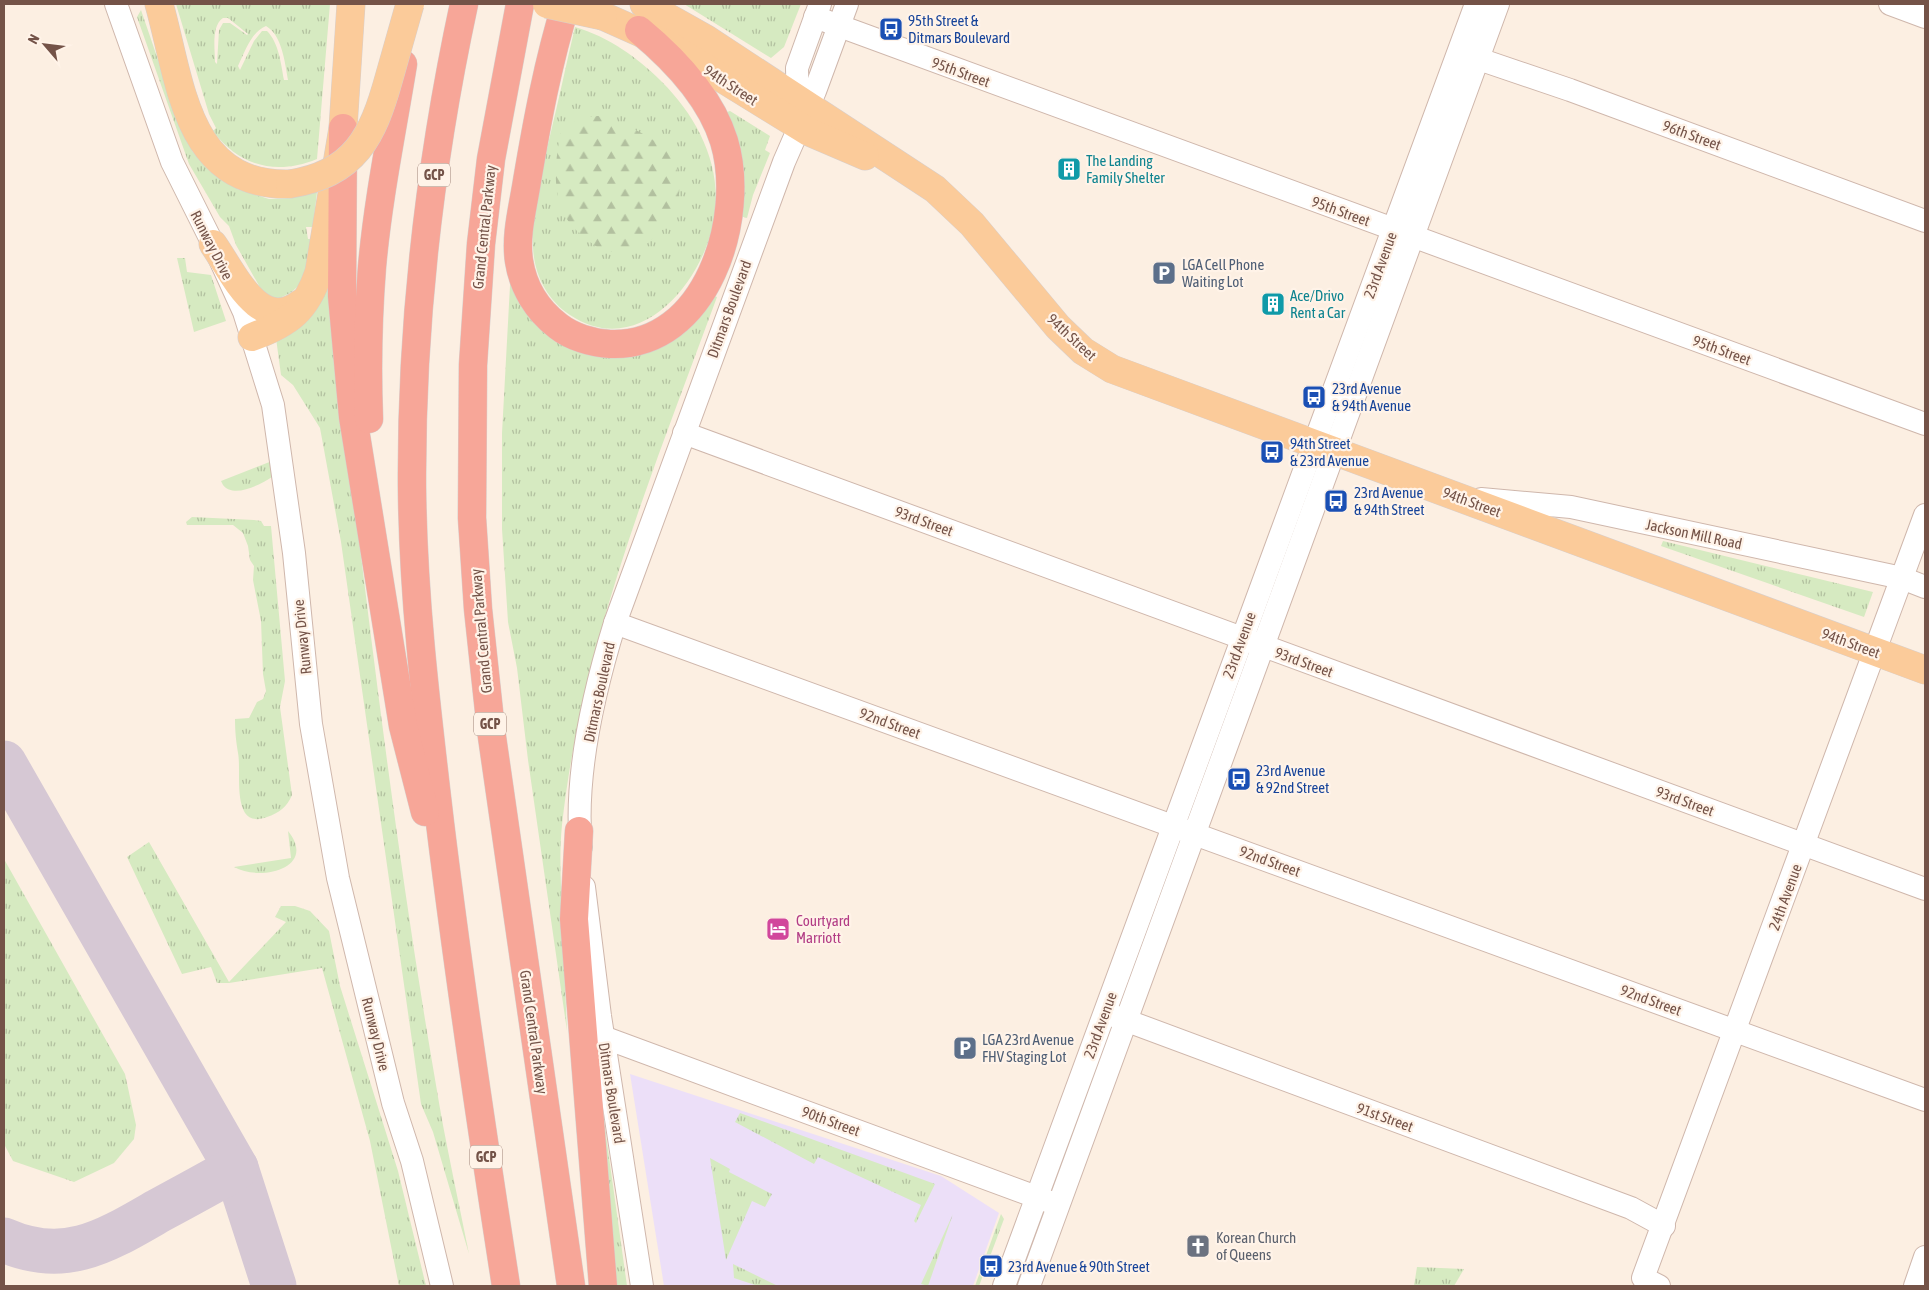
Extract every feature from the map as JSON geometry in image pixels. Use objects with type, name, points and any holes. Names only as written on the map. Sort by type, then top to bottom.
[{"type":"highway","points":[[386,620],[370,438],[368,346],[372,266],[381,190],[411,4]]},
{"type":"highway","name":"Grand Central Parkway","points":[[520,4],[491,159],[478,281],[473,365],[471,486],[476,594],[491,730],[571,1286]]},
{"type":"highway","points":[[491,159],[541,4]]},
{"type":"highway","points":[[566,4],[536,128],[519,231],[519,260],[525,283],[544,314],[571,334],[604,343],[628,343],[642,340],[664,329],[684,312],[702,290],[717,262],[730,214],[730,171],[718,124],[704,100],[681,70],[639,30]]},
{"type":"highway","name":"GCP","points":[[462,12],[438,150],[423,268],[415,385],[412,488],[417,607],[451,907],[506,1286]]},
{"type":"highway","points":[[343,128],[342,296],[345,351],[358,452],[408,752],[451,907]]},
{"type":"highway","points":[[579,832],[574,919],[603,1286]]},
{"type":"main road","points":[[146,4],[180,80]]},
{"type":"main road","points":[[159,4],[197,134],[215,159],[232,171],[252,180],[262,183],[290,184],[313,180],[332,172],[353,156],[370,134],[382,104],[411,4]]},
{"type":"main road","points":[[339,4],[346,60]]},
{"type":"main road","points":[[252,337],[288,321],[301,308],[312,291],[320,272],[343,128],[346,60],[352,4]]},
{"type":"main road","name":"94th Street","points":[[547,4],[603,16],[639,30],[694,61],[801,110],[913,174],[935,189],[963,214],[1058,327],[1093,358],[1122,374],[1925,670]]},
{"type":"main road","name":"94th Street","points":[[644,4],[706,39],[801,110]]},
{"type":"main road","points":[[214,244],[252,300],[264,310],[272,313],[286,312],[300,304],[312,291]]},
{"type":"street","name":"Runway Drive","points":[[116,4],[172,162],[214,244],[244,312],[277,425],[294,554],[311,724],[338,878],[393,1102],[412,1161],[442,1286]]},
{"type":"street","name":"Ditmars Boulevard","points":[[642,1286],[589,937],[579,832],[580,801],[588,740],[600,677],[615,623],[801,110],[839,27],[847,4]]},
{"type":"street","name":"23rd Avenue","points":[[1468,55],[1476,4]]},
{"type":"street","name":"23rd Avenue","points":[[1004,1286],[1242,638],[1324,449],[1468,55],[1498,4]]},
{"type":"street","points":[[1890,4],[1925,17]]},
{"type":"street","name":"Ditmars Boulevard","points":[[801,110],[797,68],[817,11]]},
{"type":"street","name":"95th Street","points":[[817,11],[839,27],[1925,424]]},
{"type":"street","name":"96th Street","points":[[1468,55],[1570,90],[1925,221]]},
{"type":"street","name":"93rd Street","points":[[684,433],[1925,888]]},
{"type":"street","name":"23rd Avenue","points":[[1029,1286],[1264,647],[1324,449]]},
{"type":"street","name":"Jackson Mill Road","points":[[1460,497],[1571,507],[1902,578],[1925,587]]},
{"type":"street","name":"24th Avenue","points":[[1651,1282],[1664,1226],[1925,515]]},
{"type":"street","name":"92nd Street","points":[[615,623],[1925,1100]]},
{"type":"street","name":"91st Street","points":[[1104,1013],[1631,1208],[1664,1226]]},
{"type":"street","name":"90th Street","points":[[603,1037],[1058,1205]]},
{"type":"street","points":[[1915,1286],[1925,1257]]},
{"type":"shaded area","points":[[630,1074],[941,1176],[999,1213],[973,1286],[664,1286]]},
{"type":"green space","points":[[176,4],[330,4],[317,159],[287,167],[273,167],[247,160],[234,153],[213,131],[216,128],[209,114]],"holes":[[[223,18],[228,18],[248,34],[230,23],[223,23],[219,30],[217,64],[215,62],[215,32]],[[266,26],[276,36],[279,43],[288,80],[284,80],[277,48],[267,31],[262,31],[254,41],[240,70],[238,66],[252,38]]]},
{"type":"green space","points":[[684,4],[801,4],[784,47],[771,58]]},
{"type":"green space","points":[[141,10],[183,133],[193,152],[211,172],[237,189],[269,199],[292,198],[317,192],[313,227],[306,227],[308,239],[313,239],[308,268],[300,284],[286,295],[276,299],[262,291],[236,245],[229,226],[220,217],[189,164],[137,17]]},
{"type":"green space","points":[[575,27],[611,42],[643,64],[662,82],[685,110],[704,141],[714,176],[716,194],[715,213],[709,238],[699,263],[684,286],[666,306],[645,321],[621,328],[596,327],[570,315],[562,309],[543,286],[534,257],[533,233],[537,193]]},
{"type":"green space","points":[[730,111],[770,136],[765,150],[770,153],[753,195],[747,218],[740,216],[724,113]]},
{"type":"green space","points":[[598,116],[617,121],[651,138],[668,152],[677,170],[679,193],[673,214],[660,232],[639,249],[604,252],[580,234],[568,221],[558,197],[556,171],[561,132],[581,117]]},
{"type":"green space","points":[[177,258],[185,258],[187,272],[211,275],[226,321],[194,332]]},
{"type":"green space","points":[[511,267],[605,354],[711,295],[717,297],[623,556],[603,622],[586,689],[572,757],[562,825],[561,847],[567,1031],[528,760],[517,668],[508,622],[502,529],[502,433]]},
{"type":"green space","points":[[328,284],[377,685],[404,885],[447,1148],[469,1254],[433,1132],[421,1104],[341,542],[320,428],[293,385],[281,375],[276,338],[302,323],[314,311],[324,295]]},
{"type":"green space","points":[[272,461],[272,477],[248,489],[234,491],[228,489],[221,481]]},
{"type":"green space","points":[[192,517],[254,520],[261,521],[264,526],[271,526],[285,681],[280,707],[292,795],[282,809],[267,817],[255,819],[247,816],[243,808],[240,797],[239,762],[235,728],[235,719],[249,718],[257,702],[263,699],[266,691],[263,674],[261,621],[253,580],[254,566],[250,560],[248,546],[243,533],[233,525],[187,525],[186,522]]},
{"type":"green space","points":[[1663,541],[1873,592],[1864,617],[1661,546]]},
{"type":"green space","points":[[288,831],[295,844],[296,854],[291,863],[282,869],[258,873],[234,867],[291,858]]},
{"type":"green space","points":[[149,842],[229,982],[286,922],[275,917],[281,906],[295,906],[310,911],[329,931],[340,986],[398,1171],[426,1286],[399,1286],[370,1141],[322,968],[229,983],[217,983],[211,967],[182,974],[127,857]]},
{"type":"green space","points":[[4,859],[125,1074],[136,1125],[134,1139],[114,1163],[74,1182],[13,1161],[4,1144]]},
{"type":"green space","points":[[602,1107],[627,1286],[610,1286]]},
{"type":"green space","points":[[740,1113],[935,1184],[916,1223],[914,1221],[921,1205],[818,1157],[814,1164],[735,1122]]},
{"type":"green space","points":[[710,1158],[730,1169],[729,1172],[772,1194],[765,1207],[752,1201],[726,1260]]},
{"type":"green space","points":[[953,1214],[928,1286],[921,1284]]},
{"type":"green space","points":[[1001,1214],[1004,1219],[979,1286],[975,1286]]},
{"type":"green space","points":[[733,1264],[778,1286],[758,1286],[734,1278]]},
{"type":"green space","points":[[1417,1267],[1464,1269],[1454,1286],[1414,1286]]},
{"type":"taxiway","points":[[4,763],[236,1168],[274,1286]]},
{"type":"taxiway","points":[[4,1240],[26,1248],[46,1251],[66,1251],[84,1247],[121,1232],[236,1168]]},
{"type":"place","name":"95th Street & Ditmars Boulevard","points":[[891,29]]},
{"type":"place","name":"The Landing Family Shelter","points":[[1069,169]]},
{"type":"place","name":"LGA Cell Phone Waiting Lot","points":[[1164,273]]},
{"type":"place","name":"Ace/Drivo Rent a Car","points":[[1273,304]]},
{"type":"place","name":"23rd Avenue & 94th Avenue","points":[[1314,397]]},
{"type":"place","name":"94th Street & 23rd Avenue","points":[[1272,452]]},
{"type":"place","name":"23rd Avenue & 94th Street","points":[[1336,501]]},
{"type":"place","name":"23rd Avenue & 92nd Street","points":[[1239,779]]},
{"type":"place","name":"Courtyard Marriott","points":[[778,929]]},
{"type":"place","name":"LGA 23rd Avenue FHV Staging Lot","points":[[965,1048]]},
{"type":"place","name":"Korean Church of Queens","points":[[1198,1246]]},
{"type":"place","name":"23rd Avenue & 90th Street","points":[[991,1266]]}]
